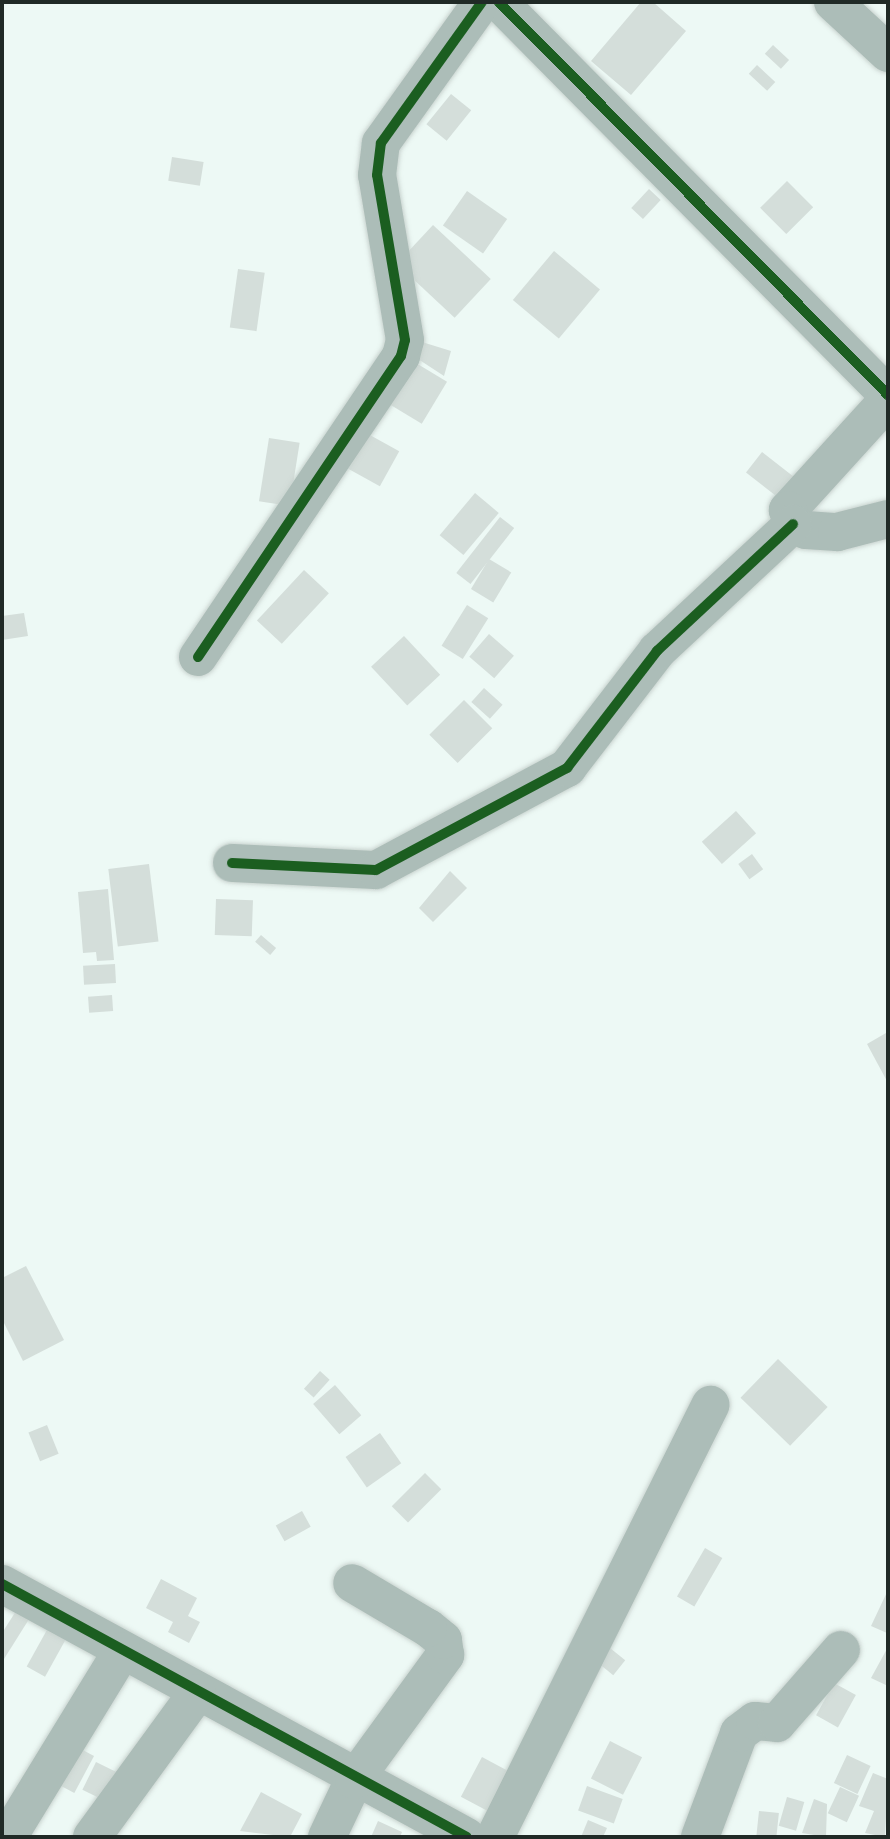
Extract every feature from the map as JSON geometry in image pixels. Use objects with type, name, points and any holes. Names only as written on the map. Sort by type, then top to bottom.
[{"type":"street","points":[[198,657],[401,356],[405,340],[377,175],[381,143],[482,2]]},
{"type":"street","points":[[499,2],[888,398],[795,497],[788,510],[793,524]]},
{"type":"street","points":[[833,2],[888,53]]},
{"type":"street","points":[[793,524],[837,532],[888,519]]},
{"type":"street","points":[[232,863],[376,870],[567,768],[657,651],[793,524]]},
{"type":"street","points":[[495,1837],[710,1405]]},
{"type":"street","points":[[327,1837],[354,1780],[445,1655],[443,1640],[428,1628],[352,1583]]},
{"type":"street","points":[[2,1584],[354,1780],[467,1837]]},
{"type":"street","points":[[700,1837],[739,1733],[755,1721],[777,1723],[841,1650]]},
{"type":"street","points":[[8,1837],[122,1651]]},
{"type":"street","points":[[92,1837],[197,1693]]},
{"type":"building","points":[[641,2],[653,2],[686,31],[631,95],[591,61]]},
{"type":"building","points":[[773,45],[789,60],[781,69],[765,54]]},
{"type":"building","points":[[757,65],[775,82],[767,91],[749,74]]},
{"type":"building","points":[[451,94],[471,110],[447,141],[426,124]]},
{"type":"building","points":[[172,157],[204,162],[200,186],[168,181]]},
{"type":"building","points":[[787,181],[813,207],[786,234],[760,208]]},
{"type":"building","points":[[649,189],[661,200],[643,219],[631,208]]},
{"type":"building","points":[[467,191],[507,219],[483,254],[443,225]]},
{"type":"building","points":[[433,225],[491,279],[455,318],[397,264]]},
{"type":"building","points":[[554,251],[600,290],[559,339],[513,300]]},
{"type":"building","points":[[238,269],[265,273],[257,331],[230,327]]},
{"type":"building","points":[[422,342],[451,351],[444,376],[418,359]]},
{"type":"building","points":[[411,360],[447,382],[422,424],[386,402]]},
{"type":"building","points":[[359,429],[399,451],[380,486],[340,464]]},
{"type":"building","points":[[269,438],[300,443],[290,506],[259,501]]},
{"type":"building","points":[[762,452],[798,480],[782,501],[746,472]]},
{"type":"building","points":[[475,493],[499,513],[463,555],[440,535]]},
{"type":"building","points":[[500,517],[514,528],[470,584],[456,573]]},
{"type":"building","points":[[489,559],[511,572],[493,602],[471,589]]},
{"type":"building","points":[[304,570],[329,593],[282,644],[257,620]]},
{"type":"building","points":[[467,605],[488,618],[463,659],[442,646]]},
{"type":"building","points":[[24,613],[28,636],[2,640],[2,616]]},
{"type":"building","points":[[489,634],[514,656],[494,678],[469,657]]},
{"type":"building","points":[[404,636],[440,675],[407,705],[371,667]]},
{"type":"building","points":[[484,688],[503,705],[490,719],[471,702]]},
{"type":"building","points":[[464,700],[492,728],[458,763],[429,735]]},
{"type":"building","points":[[736,811],[756,833],[722,864],[702,842]]},
{"type":"building","points":[[752,854],[763,869],[749,879],[738,864]]},
{"type":"building","points":[[149,864],[159,941],[118,946],[108,869]]},
{"type":"building","points":[[450,871],[467,888],[433,922],[419,908]]},
{"type":"building","points":[[108,889],[114,960],[97,961],[96,952],[83,953],[78,892]]},
{"type":"building","points":[[216,899],[253,900],[252,936],[215,935]]},
{"type":"building","points":[[261,935],[276,948],[270,955],[255,942]]},
{"type":"building","points":[[115,964],[116,983],[84,985],[83,966]]},
{"type":"building","points":[[112,995],[113,1011],[89,1013],[88,997]]},
{"type":"building","points":[[886,1033],[888,1037],[888,1083],[867,1044]]},
{"type":"building","points":[[26,1266],[64,1340],[23,1361],[2,1319],[2,1278]]},
{"type":"building","points":[[778,1359],[828,1407],[790,1446],[740,1398]]},
{"type":"building","points":[[320,1371],[330,1380],[314,1398],[304,1389]]},
{"type":"building","points":[[335,1385],[361,1415],[339,1434],[313,1404]]},
{"type":"building","points":[[47,1425],[59,1454],[40,1461],[28,1432]]},
{"type":"building","points":[[380,1433],[401,1463],[367,1487],[346,1457]]},
{"type":"building","points":[[425,1473],[441,1489],[408,1522],[392,1506]]},
{"type":"building","points":[[302,1511],[311,1527],[284,1541],[276,1526]]},
{"type":"building","points":[[705,1548],[722,1558],[694,1606],[677,1596]]},
{"type":"building","points":[[161,1579],[197,1598],[188,1616],[200,1622],[189,1643],[168,1632],[173,1622],[146,1608]]},
{"type":"building","points":[[888,1590],[888,1631],[887,1633],[871,1626]]},
{"type":"building","points":[[18,1608],[31,1616],[4,1659],[2,1633]]},
{"type":"building","points":[[48,1628],[66,1638],[45,1677],[27,1666]]},
{"type":"building","points":[[605,1644],[625,1660],[613,1675],[593,1659]]},
{"type":"building","points":[[888,1647],[888,1686],[871,1678]]},
{"type":"building","points":[[834,1683],[856,1695],[838,1727],[816,1715]]},
{"type":"building","points":[[610,1741],[642,1757],[623,1795],[591,1778]]},
{"type":"building","points":[[79,1748],[94,1756],[74,1793],[59,1785]]},
{"type":"building","points":[[847,1755],[871,1766],[857,1794],[834,1783]]},
{"type":"building","points":[[482,1757],[512,1773],[491,1813],[461,1797]]},
{"type":"building","points":[[96,1762],[127,1777],[113,1805],[82,1790]]},
{"type":"building","points":[[873,1773],[888,1779],[885,1837],[865,1833],[874,1811],[859,1806]]},
{"type":"building","points":[[587,1786],[623,1799],[614,1823],[578,1810]]},
{"type":"building","points":[[840,1787],[859,1796],[847,1822],[828,1813]]},
{"type":"building","points":[[261,1792],[302,1814],[290,1837],[240,1831]]},
{"type":"building","points":[[787,1797],[804,1802],[796,1831],[779,1826]]},
{"type":"building","points":[[814,1799],[827,1804],[826,1837],[802,1833]]},
{"type":"building","points":[[759,1811],[779,1813],[776,1837],[756,1837]]},
{"type":"building","points":[[588,1820],[607,1828],[603,1837],[581,1837]]},
{"type":"building","points":[[378,1821],[402,1832],[400,1837],[371,1837]]},
{"type":"cycle path","points":[[198,657],[401,356],[405,340],[377,175],[381,143],[482,2]]},
{"type":"cycle path","points":[[499,2],[888,395]]},
{"type":"cycle path","points":[[232,863],[376,870],[567,768],[657,651],[793,524]]},
{"type":"cycle path","points":[[2,1584],[467,1837]]}]
